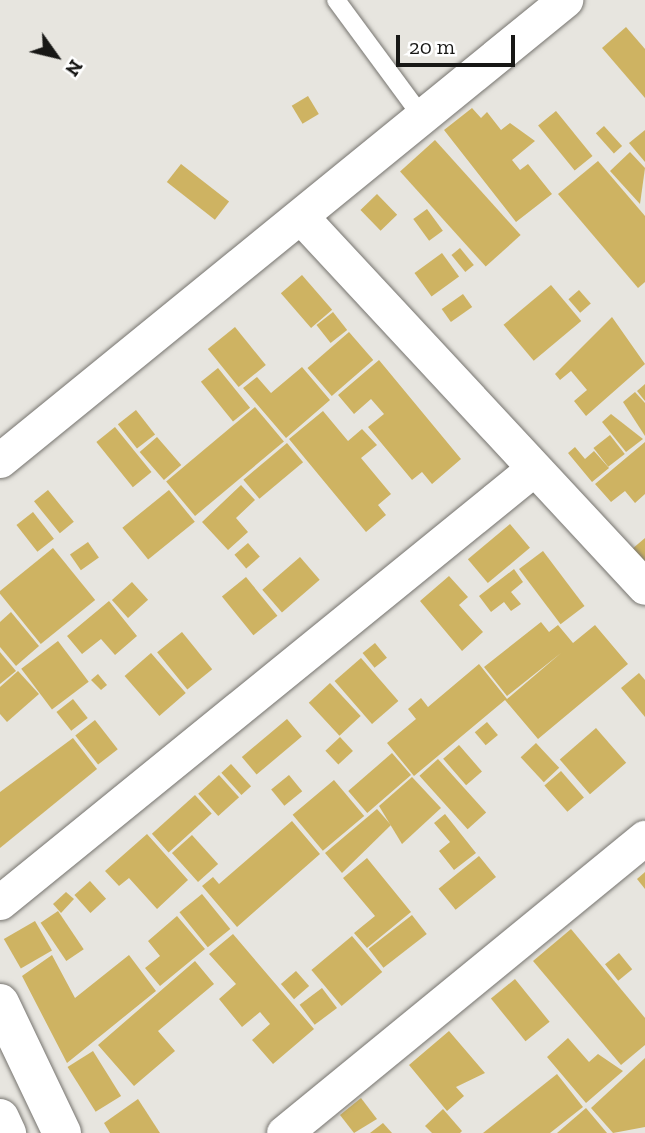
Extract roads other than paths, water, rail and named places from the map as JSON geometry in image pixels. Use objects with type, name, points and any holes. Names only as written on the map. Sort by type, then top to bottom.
[{"type":"street","points":[[0,460],[303,219],[421,114],[565,0]]},
{"type":"street","points":[[303,219],[532,470],[645,587]]},
{"type":"street","points":[[0,902],[532,470]]},
{"type":"street","points":[[284,1133],[645,838]]},
{"type":"street","points":[[0,1003],[62,1133]]},
{"type":"street","points":[[0,1118],[7,1133]]},
{"type":"lane","points":[[336,0],[421,114]]}]
